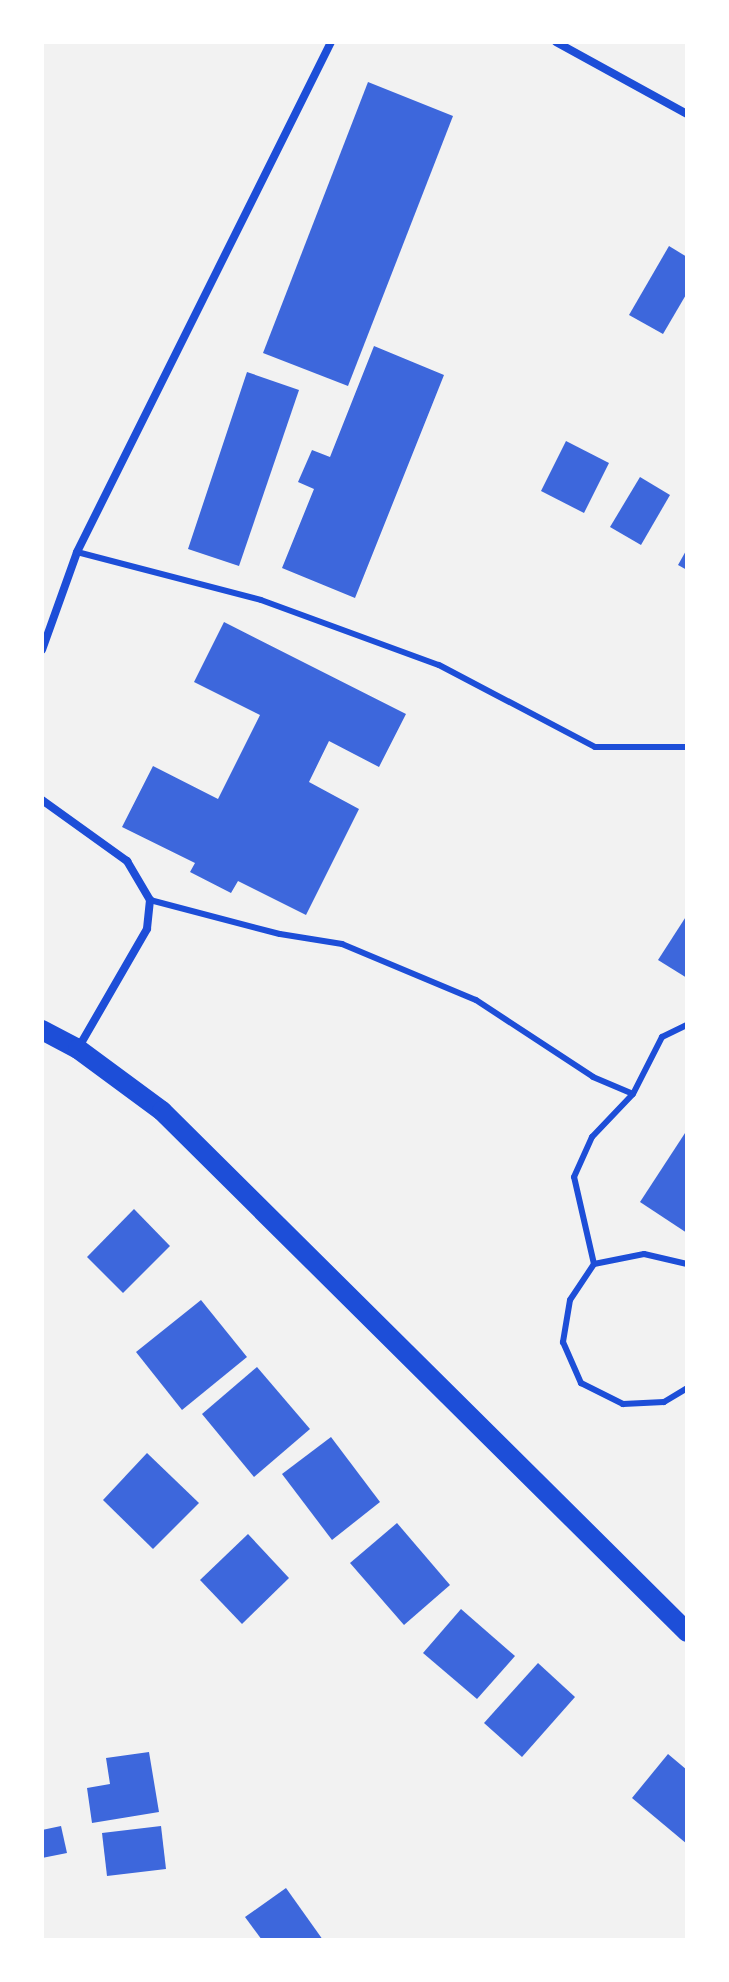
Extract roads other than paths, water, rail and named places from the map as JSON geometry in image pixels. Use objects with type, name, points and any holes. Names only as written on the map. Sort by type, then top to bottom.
[{"type":"main road","points":[[42,1030],[78,1049],[162,1111],[687,1632]]},
{"type":"street","points":[[42,650],[77,552],[331,42]]},
{"type":"street","points":[[556,42],[687,114]]},
{"type":"street","points":[[42,800],[127,861],[150,900],[147,929],[78,1049]]},
{"type":"lane","points":[[77,552],[261,600],[439,665],[595,747],[687,747]]},
{"type":"lane","points":[[150,900],[280,934],[342,944],[476,1000],[593,1077],[633,1094]]},
{"type":"lane","points":[[594,1264],[574,1177],[592,1137],[633,1094],[662,1037],[687,1025]]},
{"type":"lane","points":[[687,1264],[644,1254],[594,1264],[570,1300],[563,1342],[581,1383],[623,1404],[664,1402],[687,1388]]}]
